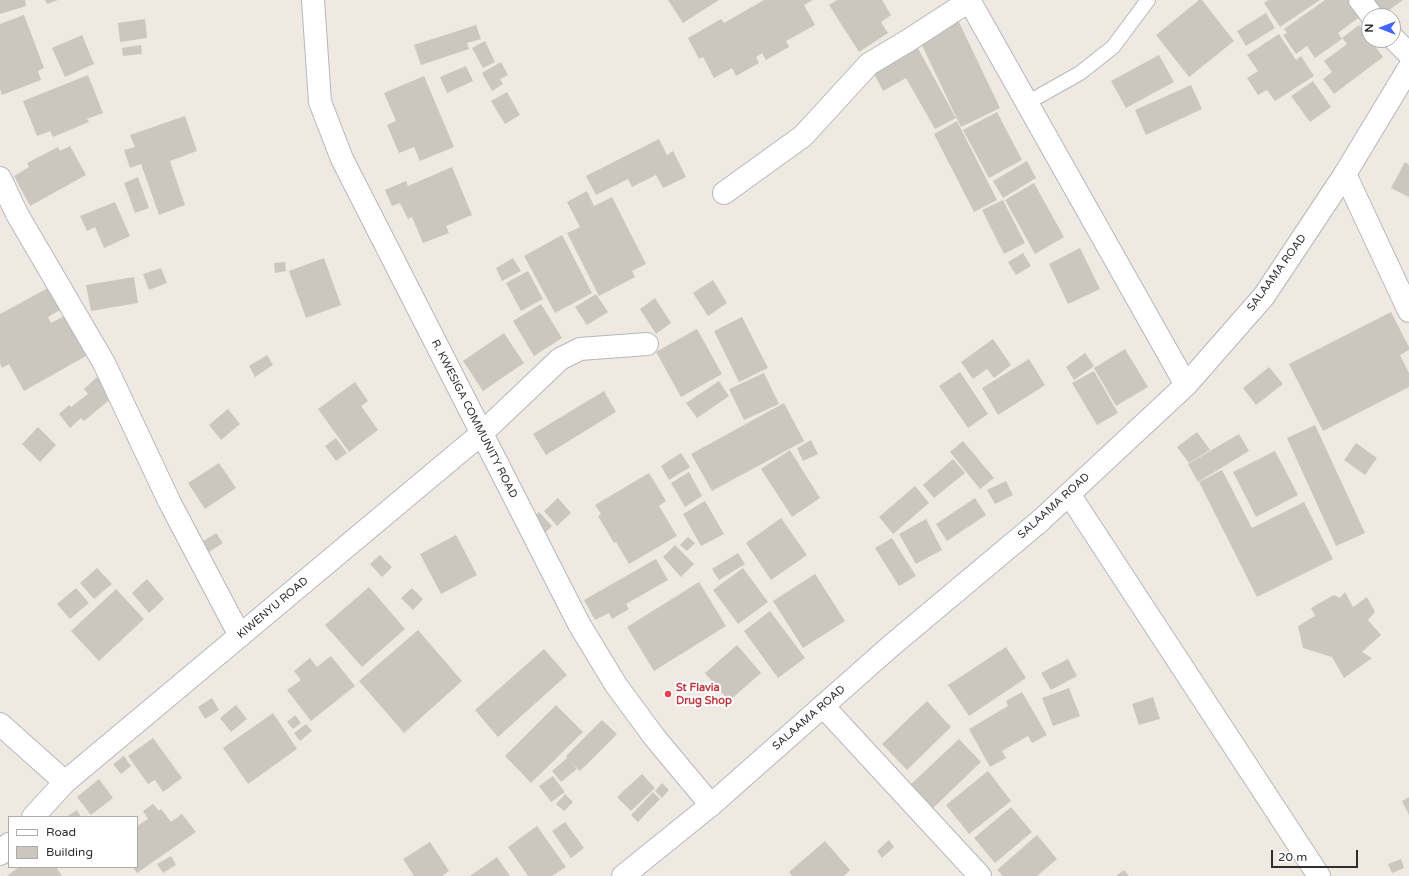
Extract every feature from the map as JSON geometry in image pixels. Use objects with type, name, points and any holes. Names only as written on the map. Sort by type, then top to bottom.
[{"type":"street","name":"R. KWESIGA COMMUNITY ROAD","points":[[313,0],[318,93],[328,125],[342,159],[579,624],[616,685],[655,738],[711,804]]},
{"type":"street","points":[[724,193],[802,136],[869,64],[909,40],[969,0],[1186,385]]},
{"type":"street","points":[[1401,46],[1409,54]]},
{"type":"street","name":"SALAAMA ROAD","points":[[623,876],[711,804],[1069,494],[1186,385],[1264,296],[1346,174],[1409,68]]},
{"type":"street","points":[[1346,174],[1409,311]]},
{"type":"street","points":[[0,178],[17,214],[104,364],[170,503],[240,636]]},
{"type":"street","name":"KIWENYU ROAD","points":[[35,816],[65,782],[481,434],[560,359],[580,348],[647,344]]},
{"type":"street","points":[[1069,494],[1319,876]]},
{"type":"street","points":[[823,706],[980,876]]},
{"type":"street","points":[[0,724],[65,782]]},
{"type":"street","points":[[0,854],[8,845]]},
{"type":"lane","points":[[1027,103],[1080,73],[1113,47],[1148,0]]},
{"type":"building","points":[[0,0],[25,0],[26,6],[0,14]]},
{"type":"building","points":[[45,0],[58,0],[47,4]]},
{"type":"building","points":[[668,0],[719,0],[683,23]]},
{"type":"building","points":[[764,0],[813,0],[804,5],[815,25],[786,41],[789,47],[766,60],[762,53],[756,57],[759,63],[736,76],[732,68],[714,78],[703,57],[699,59],[688,38],[721,19],[724,23]]},
{"type":"building","points":[[837,0],[882,0],[891,15],[881,22],[888,33],[859,52],[829,5]]},
{"type":"building","points":[[1199,0],[1202,0],[1234,41],[1189,77],[1156,35]]},
{"type":"building","points":[[1268,0],[1320,0],[1280,27],[1264,3]]},
{"type":"building","points":[[1325,0],[1350,0],[1361,16],[1338,33],[1342,39],[1315,58],[1307,46],[1296,54],[1283,35],[1287,33],[1284,29]]},
{"type":"building","points":[[1369,0],[1403,0],[1392,8],[1375,8]]},
{"type":"building","points":[[1266,13],[1275,28],[1246,46],[1237,31]]},
{"type":"building","points":[[24,15],[44,68],[38,71],[41,80],[2,95],[0,89],[0,24]]},
{"type":"building","points":[[957,18],[1000,108],[961,127],[918,37]]},
{"type":"building","points":[[145,19],[147,38],[120,42],[118,23]]},
{"type":"building","points":[[476,25],[481,39],[467,43],[469,49],[421,65],[414,45]]},
{"type":"building","points":[[1359,25],[1361,28],[1361,48],[1376,48],[1383,57],[1334,94],[1323,79],[1332,72],[1324,61],[1347,44],[1342,38]]},
{"type":"building","points":[[1279,34],[1296,60],[1301,56],[1314,76],[1275,101],[1267,90],[1258,95],[1247,78],[1258,71],[1247,55]]},
{"type":"building","points":[[82,35],[94,64],[65,77],[52,48]]},
{"type":"building","points":[[485,41],[495,62],[483,68],[472,48]]},
{"type":"building","points":[[914,41],[956,118],[935,129],[906,78],[883,91],[870,66]]},
{"type":"building","points":[[141,45],[142,54],[123,56],[122,48]]},
{"type":"building","points":[[1159,55],[1174,82],[1126,108],[1111,81]]},
{"type":"building","points":[[501,62],[508,75],[500,79],[503,84],[492,91],[482,73]]},
{"type":"building","points":[[466,66],[473,81],[447,93],[440,77]]},
{"type":"building","points":[[88,75],[103,113],[87,119],[89,122],[53,137],[50,131],[37,136],[23,101]]},
{"type":"building","points":[[424,76],[454,147],[420,161],[414,147],[399,153],[387,125],[396,121],[384,93]]},
{"type":"building","points":[[1313,81],[1331,107],[1310,122],[1291,96]]},
{"type":"building","points":[[1191,85],[1202,109],[1146,135],[1135,110]]},
{"type":"building","points":[[507,92],[520,115],[505,124],[491,101]]},
{"type":"building","points":[[997,112],[1022,160],[989,178],[963,130]]},
{"type":"building","points":[[185,116],[197,151],[170,161],[185,205],[159,215],[141,164],[130,168],[124,150],[135,147],[130,135]]},
{"type":"building","points":[[957,121],[997,200],[974,212],[934,134]]},
{"type":"building","points":[[659,139],[667,155],[673,151],[686,177],[663,188],[656,175],[632,187],[628,179],[596,195],[586,176]]},
{"type":"building","points":[[70,146],[86,175],[30,206],[14,176],[29,167],[27,163],[58,147],[60,151]]},
{"type":"building","points":[[1027,161],[1036,178],[1003,198],[993,181]]},
{"type":"building","points":[[1405,162],[1409,165],[1409,197],[1391,188]]},
{"type":"building","points":[[452,167],[472,215],[446,226],[449,233],[423,243],[412,217],[408,219],[400,203],[392,206],[385,190],[406,181],[408,186]]},
{"type":"building","points":[[138,177],[149,208],[135,213],[124,183]]},
{"type":"building","points":[[1034,183],[1064,237],[1035,254],[1005,200]]},
{"type":"building","points":[[587,191],[594,206],[612,197],[646,264],[632,271],[635,277],[599,296],[567,233],[580,227],[567,202]]},
{"type":"building","points":[[1003,200],[1025,243],[1004,254],[982,210]]},
{"type":"building","points":[[115,202],[130,236],[104,248],[95,227],[87,231],[80,216]]},
{"type":"building","points":[[562,235],[592,293],[555,313],[524,256]]},
{"type":"building","points":[[1080,248],[1100,289],[1068,304],[1049,264]]},
{"type":"building","points":[[1023,253],[1031,266],[1016,275],[1008,262]]},
{"type":"building","points":[[324,258],[341,305],[306,318],[289,271]]},
{"type":"building","points":[[513,258],[521,271],[502,281],[496,268]]},
{"type":"building","points":[[285,262],[286,271],[275,273],[274,263]]},
{"type":"building","points":[[161,268],[167,283],[149,290],[143,274]]},
{"type":"building","points":[[528,271],[543,299],[521,311],[506,283]]},
{"type":"building","points":[[134,277],[138,303],[91,311],[86,285]]},
{"type":"building","points":[[713,280],[727,303],[708,316],[693,293]]},
{"type":"building","points":[[48,288],[60,310],[48,317],[51,323],[64,316],[86,356],[24,391],[9,364],[2,368],[0,363],[0,314]]},
{"type":"building","points":[[596,294],[608,312],[587,325],[575,307]]},
{"type":"building","points":[[655,298],[671,323],[656,334],[640,309]]},
{"type":"building","points":[[541,304],[562,338],[534,356],[513,321]]},
{"type":"building","points":[[1391,312],[1409,347],[1409,350],[1400,355],[1409,373],[1409,387],[1323,431],[1289,364]]},
{"type":"building","points":[[742,317],[768,368],[739,382],[714,331]]},
{"type":"building","points":[[697,329],[722,374],[681,397],[656,352]]},
{"type":"building","points":[[504,333],[524,363],[483,391],[463,361]]},
{"type":"building","points":[[993,339],[1011,365],[994,378],[987,369],[973,379],[961,362]]},
{"type":"building","points":[[1125,349],[1148,387],[1116,406],[1094,368]]},
{"type":"building","points":[[1085,353],[1094,366],[1074,380],[1066,367]]},
{"type":"building","points":[[267,355],[273,365],[255,377],[249,366]]},
{"type":"building","points":[[1029,359],[1045,385],[998,415],[982,388]]},
{"type":"building","points":[[1269,367],[1283,384],[1256,405],[1243,388]]},
{"type":"building","points":[[1094,371],[1118,413],[1097,425],[1072,383]]},
{"type":"building","points":[[960,372],[988,414],[968,428],[939,386]]},
{"type":"building","points":[[764,373],[779,404],[744,420],[729,389]]},
{"type":"building","points":[[97,377],[113,397],[84,421],[81,418],[70,428],[59,414],[69,405],[71,407],[88,394],[84,389]]},
{"type":"building","points":[[719,381],[729,396],[697,418],[686,403]]},
{"type":"building","points":[[355,382],[368,401],[361,406],[378,430],[349,452],[318,409]]},
{"type":"building","points":[[604,391],[616,412],[546,455],[533,434]]},
{"type":"building","points":[[784,403],[804,441],[712,491],[691,454]]},
{"type":"building","points":[[228,409],[240,424],[221,440],[209,425]]},
{"type":"building","points":[[1315,425],[1365,533],[1336,546],[1287,438]]},
{"type":"building","points":[[38,427],[56,445],[40,462],[22,444]]},
{"type":"building","points":[[1197,432],[1210,450],[1189,463],[1177,447]]},
{"type":"building","points":[[1239,434],[1249,451],[1198,482],[1188,464]]},
{"type":"building","points":[[336,438],[347,453],[336,461],[325,446]]},
{"type":"building","points":[[811,440],[818,454],[803,461],[797,448]]},
{"type":"building","points":[[963,441],[994,478],[980,489],[950,452]]},
{"type":"building","points":[[1356,443],[1377,458],[1365,475],[1344,460]]},
{"type":"building","points":[[790,450],[820,498],[792,517],[761,469]]},
{"type":"building","points":[[1275,451],[1298,495],[1256,517],[1233,472]]},
{"type":"building","points":[[681,453],[690,467],[669,480],[661,466]]},
{"type":"building","points":[[953,459],[965,473],[934,498],[923,485]]},
{"type":"building","points":[[219,463],[236,488],[205,509],[188,483]]},
{"type":"building","points":[[1222,470],[1252,528],[1304,502],[1333,559],[1257,597],[1199,482]]},
{"type":"building","points":[[689,472],[702,496],[685,507],[671,483]]},
{"type":"building","points":[[649,473],[666,501],[659,506],[677,536],[629,564],[616,542],[614,543],[598,516],[601,514],[595,505]]},
{"type":"building","points":[[1006,481],[1013,495],[995,504],[987,490]]},
{"type":"building","points":[[915,486],[929,503],[893,534],[879,517]]},
{"type":"building","points":[[558,498],[571,513],[557,526],[544,511]]},
{"type":"building","points":[[975,498],[986,515],[947,541],[936,524]]},
{"type":"building","points":[[705,501],[724,534],[701,546],[683,514]]},
{"type":"building","points":[[539,512],[552,526],[542,536],[529,523]]},
{"type":"building","points":[[781,518],[807,555],[771,580],[746,543]]},
{"type":"building","points":[[926,519],[942,550],[916,564],[899,534]]},
{"type":"building","points":[[216,533],[223,543],[209,552],[202,542]]},
{"type":"building","points":[[456,535],[477,575],[441,594],[420,554]]},
{"type":"building","points":[[688,537],[695,543],[687,551],[680,545]]},
{"type":"building","points":[[892,538],[916,576],[899,586],[875,548]]},
{"type":"building","points":[[675,545],[694,564],[681,577],[663,557]]},
{"type":"building","points":[[738,553],[745,564],[719,580],[712,569]]},
{"type":"building","points":[[380,555],[392,567],[382,577],[370,564]]},
{"type":"building","points":[[656,559],[668,580],[626,604],[629,609],[612,619],[609,613],[595,620],[584,600]]},
{"type":"building","points":[[97,568],[112,584],[94,599],[80,583]]},
{"type":"building","points":[[743,568],[768,602],[738,624],[713,590]]},
{"type":"building","points":[[815,574],[845,621],[803,648],[773,601]]},
{"type":"building","points":[[147,579],[164,599],[149,613],[132,593]]},
{"type":"building","points":[[699,582],[726,626],[654,671],[627,627]]},
{"type":"building","points":[[369,587],[405,629],[362,667],[325,625]]},
{"type":"building","points":[[76,588],[89,603],[70,619],[57,604]]},
{"type":"building","points":[[412,588],[423,599],[413,610],[401,598]]},
{"type":"building","points":[[116,589],[144,619],[99,661],[71,631]]},
{"type":"building","points":[[1345,592],[1353,607],[1367,597],[1375,612],[1368,620],[1381,635],[1362,652],[1372,658],[1344,678],[1332,657],[1303,648],[1298,626],[1315,616],[1311,608],[1334,595],[1340,598]]},
{"type":"building","points":[[770,611],[805,658],[778,678],[744,631]]},
{"type":"building","points":[[418,630],[462,681],[404,733],[359,681]]},
{"type":"building","points":[[737,645],[761,673],[729,701],[705,673]]},
{"type":"building","points":[[1006,647],[1026,678],[969,716],[948,685]]},
{"type":"building","points":[[544,649],[567,675],[498,737],[475,710]]},
{"type":"building","points":[[331,656],[355,686],[311,721],[287,690],[301,680],[294,671],[310,658],[317,667]]},
{"type":"building","points":[[1068,659],[1077,676],[1051,690],[1041,673]]},
{"type":"building","points":[[1069,688],[1080,716],[1053,726],[1042,698]]},
{"type":"building","points":[[1022,692],[1047,735],[1032,743],[1028,736],[1002,751],[1006,758],[990,767],[969,729],[1008,706],[1006,701]]},
{"type":"building","points":[[1153,697],[1160,719],[1139,725],[1132,704]]},
{"type":"building","points":[[212,698],[219,710],[205,719],[198,707]]},
{"type":"building","points":[[927,701],[951,727],[907,770],[882,744]]},
{"type":"building","points":[[236,705],[247,719],[231,732],[220,718]]},
{"type":"building","points":[[556,705],[583,732],[531,783],[505,756]]},
{"type":"building","points":[[273,713],[297,749],[248,784],[223,748]]},
{"type":"building","points":[[295,715],[301,723],[293,729],[287,722]]},
{"type":"building","points":[[602,720],[617,734],[580,771],[570,761],[577,769],[561,782],[552,771],[567,758],[566,756]]},
{"type":"building","points":[[306,724],[312,731],[300,741],[294,733]]},
{"type":"building","points":[[153,738],[182,778],[163,792],[155,780],[148,784],[128,756]]},
{"type":"building","points":[[959,739],[981,762],[931,810],[908,787]]},
{"type":"building","points":[[124,756],[131,766],[121,774],[113,764]]},
{"type":"building","points":[[988,771],[1011,801],[969,834],[946,805]]},
{"type":"building","points":[[642,774],[655,788],[631,811],[617,797]]},
{"type":"building","points":[[553,776],[565,792],[551,802],[539,786]]},
{"type":"building","points":[[99,779],[113,798],[91,815],[77,797]]},
{"type":"building","points":[[662,783],[669,790],[662,798],[655,791]]},
{"type":"building","points":[[653,792],[660,799],[638,822],[631,815]]},
{"type":"building","points":[[565,794],[573,802],[564,811],[556,804]]},
{"type":"building","points":[[1409,797],[1409,815],[1402,801]]},
{"type":"building","points":[[153,804],[159,811],[161,809],[171,822],[182,814],[196,832],[137,873],[134,868],[138,868],[138,825],[148,819],[143,811]]},
{"type":"building","points":[[1011,807],[1032,832],[995,863],[974,838]]},
{"type":"building","points":[[77,810],[80,816],[68,816]]},
{"type":"building","points":[[565,822],[584,848],[571,858],[552,831]]},
{"type":"building","points":[[537,826],[566,867],[552,876],[528,876],[508,847]]},
{"type":"building","points":[[1037,835],[1057,859],[1037,876],[1003,876],[997,870]]},
{"type":"building","points":[[889,840],[894,847],[882,858],[877,851]]},
{"type":"building","points":[[825,841],[850,870],[844,876],[792,876],[789,872]]},
{"type":"building","points":[[430,842],[449,871],[442,876],[414,876],[403,859]]},
{"type":"building","points":[[171,856],[176,865],[163,873],[157,864]]},
{"type":"building","points":[[497,857],[510,876],[470,876]]},
{"type":"building","points":[[1401,859],[1404,868],[1392,873],[1388,864]]},
{"type":"building","points":[[18,868],[57,868],[62,876],[7,876]]},
{"type":"building","points":[[1124,870],[1129,876],[1116,876]]},
{"type":"place","name":"St Flavia Drug Shop","points":[[668,694]]}]
